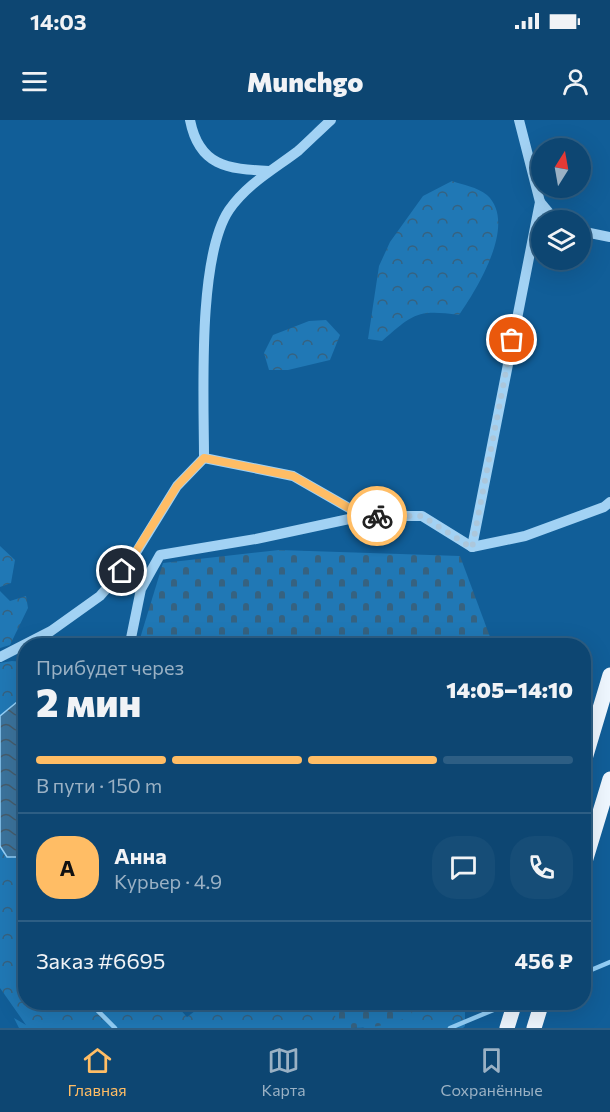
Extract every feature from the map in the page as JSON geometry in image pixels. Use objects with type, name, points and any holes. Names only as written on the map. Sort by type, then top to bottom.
[{"type":"main road","points":[[591,739],[610,675]]},
{"type":"main road","points":[[591,842],[610,779]]},
{"type":"main road","points":[[507,1028],[512,1010]]},
{"type":"main road","points":[[534,1028],[540,1010]]},
{"type":"street","points":[[190,120],[194,137],[206,157],[234,170],[269,171]]},
{"type":"street","points":[[37,638],[51,631],[100,596],[132,558],[177,486],[204,458],[206,313],[214,245],[228,212],[244,192],[297,151],[331,120]]},
{"type":"street","points":[[519,120],[540,202],[547,210]]},
{"type":"street","points":[[472,548],[540,202]]},
{"type":"street","points":[[591,233],[610,237]]},
{"type":"street","points":[[204,458],[293,476],[363,516]]},
{"type":"street","points":[[131,638],[141,589],[160,555],[256,539],[363,516],[422,516],[472,548],[525,536],[604,507],[610,502]]},
{"type":"street","points":[[0,657],[18,648]]},
{"type":"green space","points":[[452,181],[483,192],[495,207],[498,222],[497,238],[484,273],[459,315],[424,313],[409,319],[382,341],[368,339],[379,266],[390,242],[423,196]]},
{"type":"green space","points":[[326,320],[340,335],[330,360],[288,370],[269,370],[264,353],[273,335],[309,321]]},
{"type":"green space","points":[[0,546],[15,560],[11,583],[0,587]]},
{"type":"green space","points":[[279,550],[460,556],[490,638],[140,638],[163,563]]},
{"type":"green space","points":[[0,591],[10,601],[26,596],[28,608],[10,645],[0,648]]},
{"type":"green space","points":[[18,661],[18,702],[0,716],[0,663]]},
{"type":"green space","points":[[0,846],[7,857],[18,855],[18,1010],[180,1010],[187,1017],[196,1010],[353,1010],[339,1028],[19,1028],[14,1018],[26,1025],[0,988]]},
{"type":"green space","points":[[334,1010],[415,1010],[397,1022],[386,1025],[338,1028]]},
{"type":"green space","points":[[387,1010],[465,1010],[463,1028],[363,1028]]},
{"type":"water","points":[[18,702],[17,857],[7,857],[0,846],[0,716]]},
{"type":"waterway","points":[[591,970],[610,962]]},
{"type":"waterway","points":[[97,1010],[115,1028]]},
{"type":"waterway","points":[[450,1028],[493,1010]]},
{"type":"way so far","points":[[377,516],[422,516],[472,548],[512,340]]},
{"type":"route","points":[[122,571],[177,486],[204,458],[293,476],[363,516],[377,516]]}]
